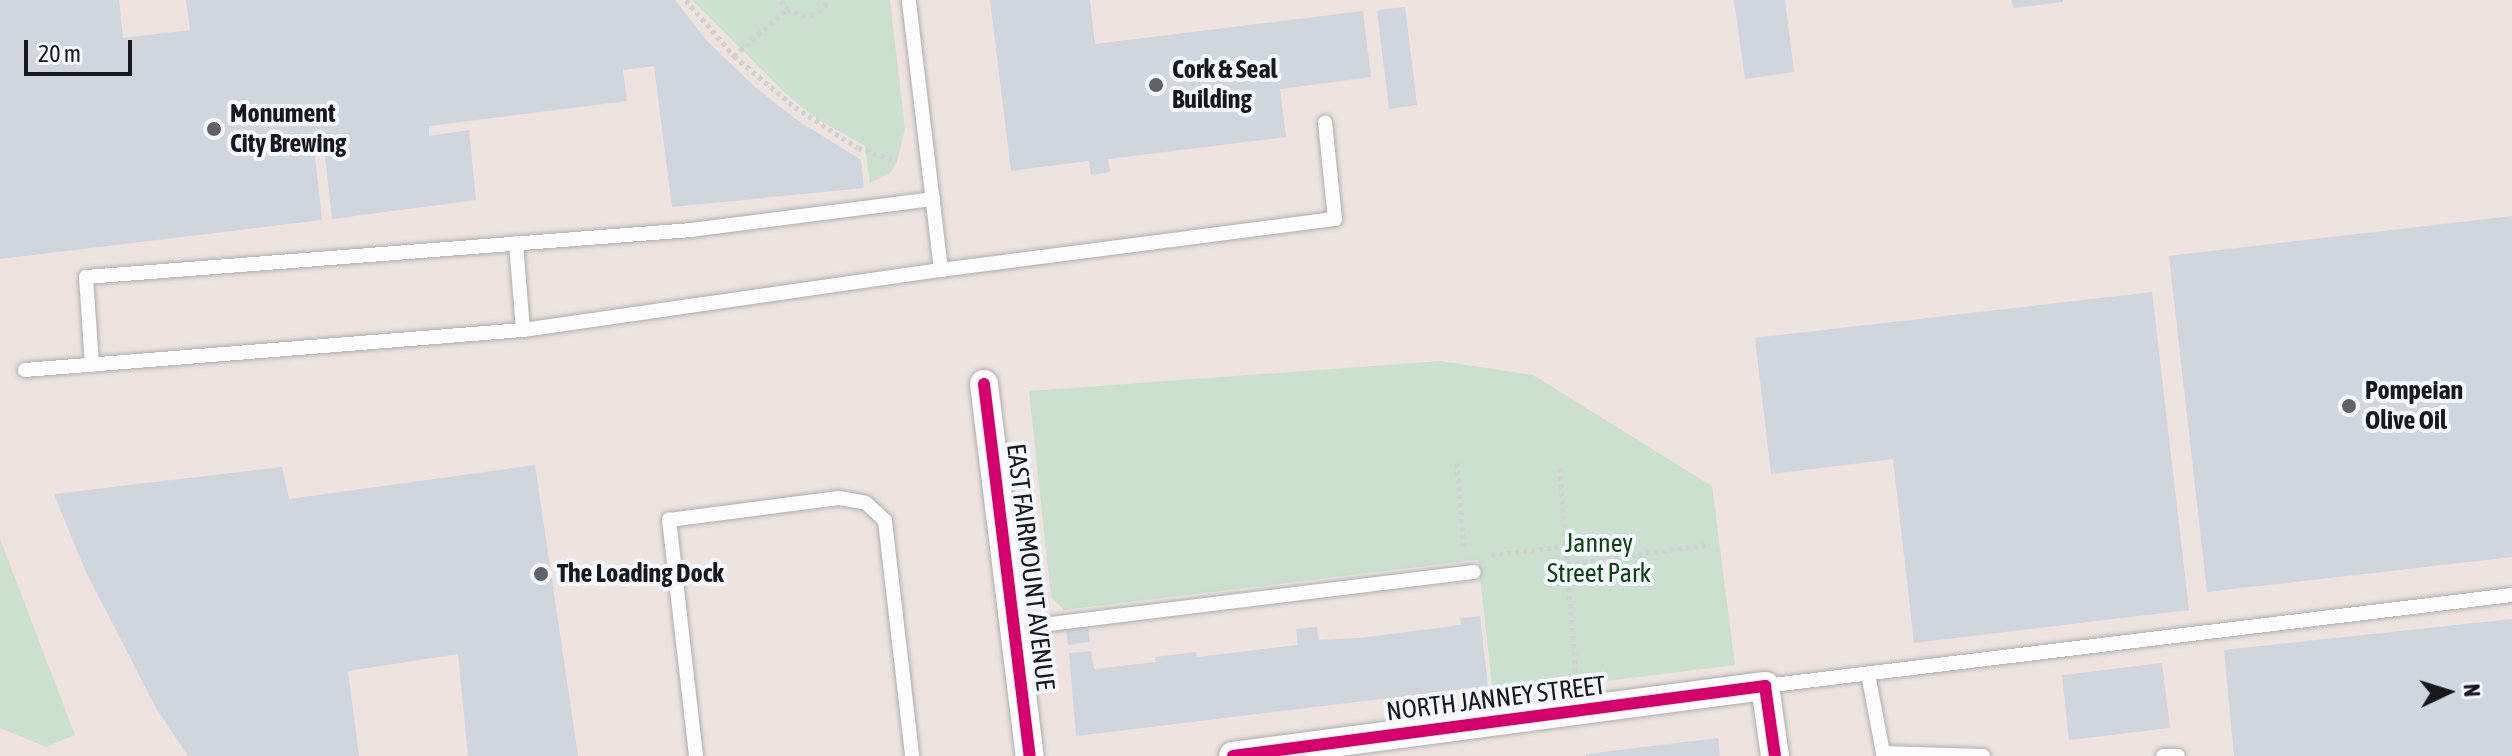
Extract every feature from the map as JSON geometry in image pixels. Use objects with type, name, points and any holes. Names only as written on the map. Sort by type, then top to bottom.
[{"type":"street","name":"EAST FAIRMOUNT AVENUE","points":[[984,384],[1017,628],[1030,756]]},
{"type":"street","name":"NORTH JANNEY STREET","points":[[1233,756],[1765,686]]},
{"type":"street","points":[[1765,686],[1775,756]]},
{"type":"lane","points":[[909,0],[941,270]]},
{"type":"lane","points":[[25,370],[523,330],[941,270],[1335,219],[1325,123]]},
{"type":"lane","points":[[92,365],[86,277],[691,230],[933,199]]},
{"type":"lane","points":[[516,243],[523,330]]},
{"type":"lane","points":[[696,756],[669,520],[839,498],[866,503],[885,521],[912,756]]},
{"type":"lane","points":[[1017,628],[1474,572]]},
{"type":"lane","points":[[1765,686],[2512,595]]},
{"type":"lane","points":[[1868,674],[1883,755],[1983,756]]},
{"type":"lane","points":[[2163,756],[2178,756]]},
{"type":"path","points":[[686,0],[734,56],[836,136],[858,148],[892,159]]},
{"type":"path","points":[[781,0],[787,9],[802,16],[819,12],[829,0]]},
{"type":"path","points":[[734,56],[787,9]]},
{"type":"path","points":[[1457,463],[1465,557]]},
{"type":"path","points":[[1560,468],[1576,681]]},
{"type":"path","points":[[1567,564],[1706,545]]},
{"type":"path","points":[[1479,556],[1565,546]]},
{"type":"shaded area","points":[[0,0],[2512,0],[2512,756],[0,756]],"holes":[[[1440,361],[1532,375],[1712,486],[1493,695],[1478,560],[1064,609],[1029,391]]]},
{"type":"green space","points":[[692,0],[890,0],[905,129],[897,162],[890,173],[870,183],[865,146],[817,119],[785,93]]},
{"type":"green space","name":"Janney Street Park","points":[[1440,361],[1533,375],[1712,486],[1735,665],[1493,695],[1478,560],[1064,610],[1051,597],[1029,391]]},
{"type":"green space","points":[[0,539],[75,735],[46,747],[0,728]]},
{"type":"building","name":"Monument City Brewing","points":[[0,0],[119,0],[123,38],[190,30],[186,0],[675,0],[706,40],[755,87],[797,120],[861,160],[864,188],[672,207],[654,66],[623,70],[627,101],[429,126],[429,136],[469,130],[476,200],[332,219],[323,138],[313,140],[322,220],[0,259]]},
{"type":"building","name":"Cork & Seal Building","points":[[990,0],[1090,0],[1095,44],[1363,11],[1371,77],[1280,89],[1286,137],[1108,159],[1110,172],[1091,175],[1089,161],[1011,171]]},
{"type":"building","points":[[1734,0],[1785,0],[1794,72],[1745,79]]},
{"type":"building","points":[[2012,0],[2063,0],[2063,2],[2013,8]]},
{"type":"building","points":[[1405,7],[1417,105],[1389,109],[1377,10]]},
{"type":"building","name":"Pompeian Olive Oil","points":[[2512,216],[2512,557],[2207,592],[2169,256]]},
{"type":"building","points":[[2152,292],[2189,610],[1914,643],[1893,459],[1771,474],[1755,338]]},
{"type":"building","points":[[535,465],[578,756],[468,756],[458,654],[348,671],[359,756],[188,756],[156,708],[85,570],[54,494],[282,467],[289,499]]},
{"type":"building","points":[[1480,616],[1488,686],[1076,736],[1069,653],[1091,651],[1094,669],[1156,662],[1155,657],[1196,652],[1197,657],[1298,645],[1296,629],[1317,627],[1319,640],[1359,638],[1461,625],[1460,618]]},
{"type":"building","points":[[2512,619],[2512,756],[2234,756],[2224,650]]},
{"type":"building","points":[[1088,626],[1090,642],[1068,645],[1066,629]]},
{"type":"building","points":[[2162,663],[2170,728],[2069,740],[2062,675]]},
{"type":"building","points":[[1718,738],[1720,756],[1586,756],[1586,754]]},
{"type":"cycle path","points":[[984,384],[1030,756]]},
{"type":"cycle path","points":[[1233,756],[1765,686],[1775,756]]},
{"type":"place","name":"Cork & Seal Building","points":[[1156,85]]},
{"type":"place","name":"Monument City Brewing","points":[[214,129]]},
{"type":"place","name":"Pompeian Olive Oil","points":[[2349,406]]},
{"type":"place","name":"The Loading Dock","points":[[541,574]]}]
